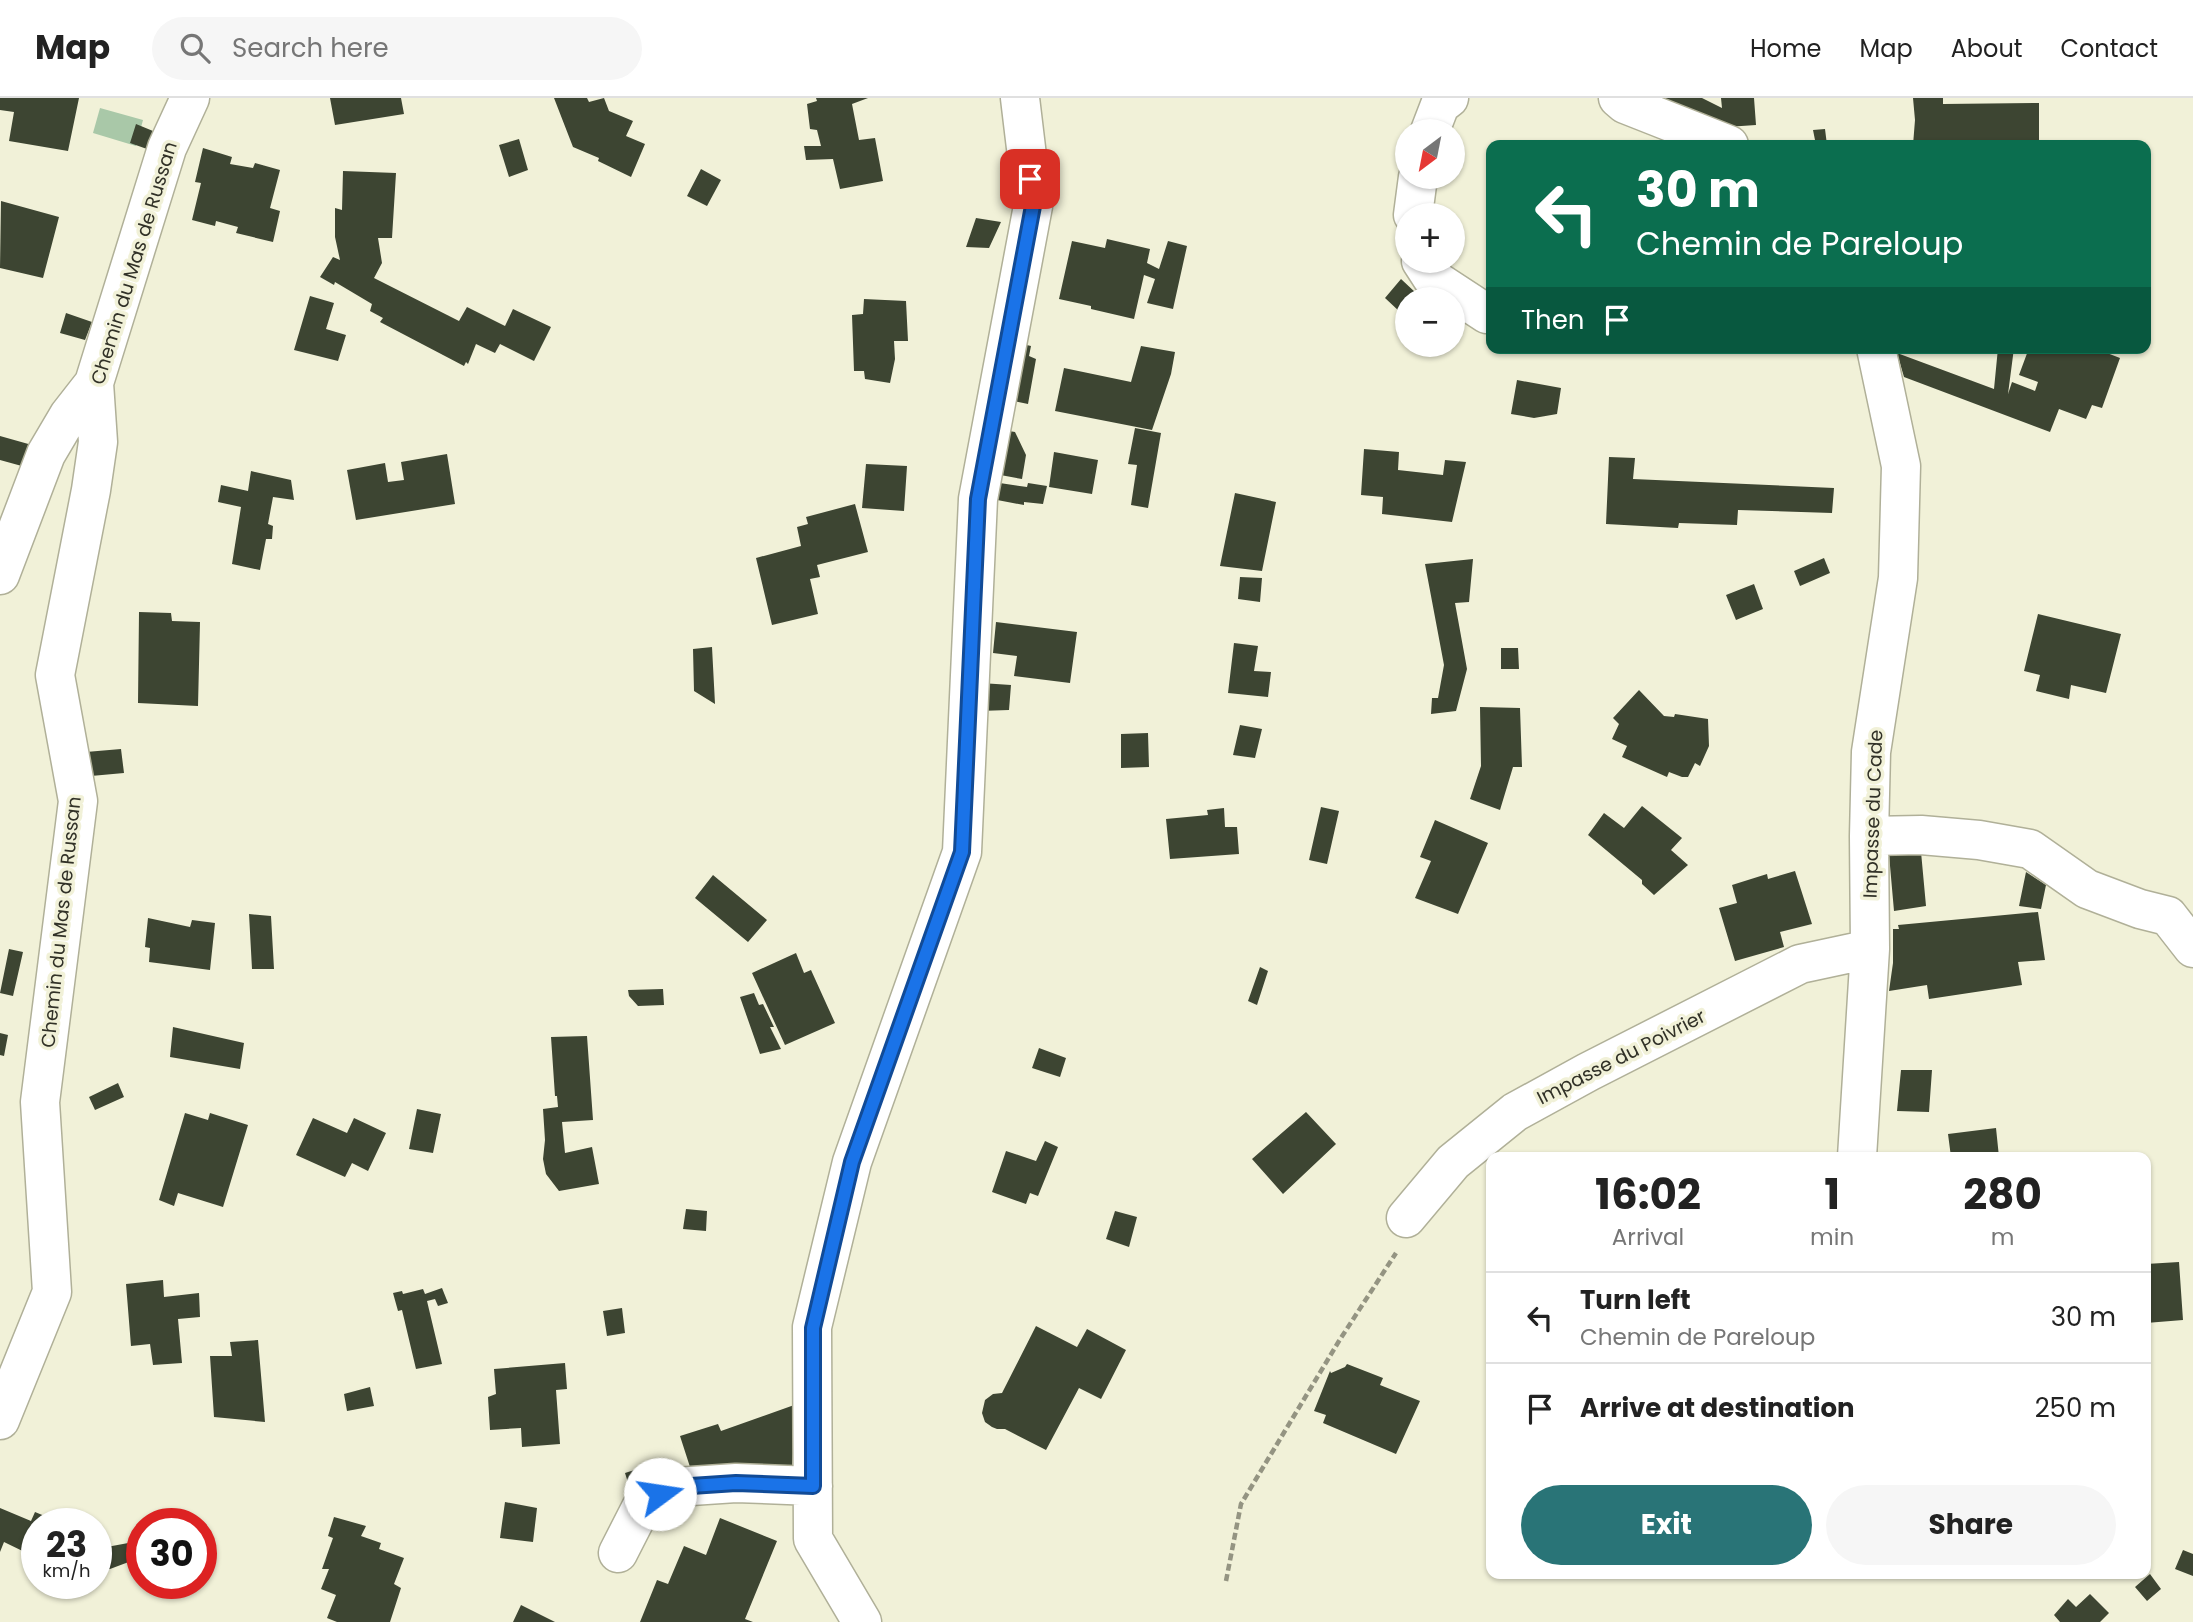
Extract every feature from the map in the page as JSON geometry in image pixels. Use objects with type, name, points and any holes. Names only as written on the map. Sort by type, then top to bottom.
[{"type":"street","name":"Chemin du Mas de Russan","points":[[0,1420],[52,1292],[40,1102],[78,801],[55,675],[98,442],[94,383],[167,148],[190,98]]},
{"type":"street","points":[[862,1622],[813,1539],[813,1328],[852,1162],[962,852],[978,499],[1033,206],[1020,98]]},
{"type":"street","points":[[1435,119],[1440,105],[1450,98]]},
{"type":"street","points":[[1618,98],[1625,104],[1716,140]]},
{"type":"street","points":[[1429,273],[1432,278],[1486,313]]},
{"type":"street","name":"Impasse du Cade","points":[[1857,1152],[1870,949],[1871,752],[1898,578],[1901,466],[1877,354]]},
{"type":"street","points":[[0,575],[46,454],[69,415],[94,383]]},
{"type":"street","points":[[1869,836],[1921,835],[1979,840],[2030,849],[2087,889],[2140,909],[2168,916],[2193,948]]},
{"type":"street","name":"Impasse du Poivrier","points":[[1406,1218],[1453,1162],[1515,1112],[1800,964],[1870,949]]},
{"type":"street","points":[[618,1553],[644,1502],[676,1487],[736,1483],[813,1486]]},
{"type":"path","points":[[1226,1581],[1241,1504],[1339,1341],[1395,1255],[1406,1218]]},
{"type":"shaded area","points":[[100,108],[143,120],[136,146],[93,133]]},
{"type":"building","points":[[0,98],[79,98],[68,151],[9,141],[14,112],[0,110]]},
{"type":"building","points":[[330,98],[401,98],[404,114],[335,125]]},
{"type":"building","points":[[554,98],[587,98],[589,102],[604,98],[609,111],[633,121],[626,136],[645,144],[631,177],[598,161],[599,158],[573,147]]},
{"type":"building","points":[[816,98],[868,98],[852,104],[859,140],[875,138],[883,181],[840,189],[833,159],[806,160],[804,146],[821,146],[817,130],[810,129],[807,104],[817,101]]},
{"type":"building","points":[[1636,98],[1702,98],[1722,108],[1721,98],[1754,98],[1756,125],[1712,128]]},
{"type":"building","points":[[1913,98],[1943,98],[1943,104],[2039,103],[2039,140],[1913,140]]},
{"type":"building","points":[[136,124],[153,131],[147,149],[130,143]]},
{"type":"building","points":[[1825,129],[1826,140],[1815,140],[1813,130]]},
{"type":"building","points":[[519,139],[528,170],[509,177],[499,145]]},
{"type":"building","points":[[203,148],[232,157],[230,164],[253,168],[255,163],[280,170],[270,208],[280,211],[273,242],[236,233],[238,227],[216,221],[215,226],[192,220],[201,183],[195,182]]},
{"type":"building","points":[[701,169],[721,180],[707,206],[687,196]]},
{"type":"building","points":[[343,171],[396,173],[392,238],[378,238],[382,263],[374,278],[459,321],[467,307],[505,326],[513,309],[551,327],[534,361],[500,344],[495,353],[476,344],[468,364],[466,362],[464,366],[380,322],[383,318],[370,311],[372,304],[335,282],[334,285],[320,277],[333,257],[340,260],[335,237],[335,208],[342,210]]},
{"type":"building","points":[[1,201],[59,217],[43,278],[0,268]]},
{"type":"building","points":[[976,218],[1001,222],[989,248],[966,247]]},
{"type":"building","points":[[1107,239],[1150,249],[1147,263],[1159,269],[1168,241],[1187,246],[1173,309],[1147,303],[1155,279],[1144,275],[1134,319],[1059,299],[1072,241],[1105,248]]},
{"type":"building","points":[[1401,279],[1410,287],[1395,287],[1395,307],[1385,298]]},
{"type":"building","points":[[310,296],[334,303],[326,329],[346,335],[338,361],[294,350]]},
{"type":"building","points":[[864,299],[906,301],[908,341],[894,341],[895,359],[890,383],[865,379],[864,371],[854,371],[852,315],[863,314]]},
{"type":"building","points":[[66,313],[92,322],[85,340],[60,333]]},
{"type":"building","points":[[1018,343],[1031,346],[1029,356],[1036,359],[1028,404],[1008,400]]},
{"type":"building","points":[[1141,346],[1175,352],[1171,374],[1152,430],[1055,411],[1064,368],[1131,382]]},
{"type":"building","points":[[1897,354],[1994,389],[1997,354],[2013,354],[2008,394],[2012,382],[2035,391],[2038,382],[2019,375],[2027,354],[2110,354],[2120,358],[2102,408],[2092,405],[2086,419],[2059,409],[2050,432],[1904,377]]},
{"type":"building","points":[[1517,380],[1561,388],[1557,414],[1534,418],[1511,414]]},
{"type":"building","points":[[1135,428],[1161,433],[1148,508],[1131,505],[1137,465],[1128,464]]},
{"type":"building","points":[[1003,430],[1015,432],[1026,455],[1022,479],[995,474]]},
{"type":"building","points":[[0,436],[39,447],[29,468],[0,460]]},
{"type":"building","points":[[1364,449],[1399,452],[1398,470],[1443,475],[1445,460],[1466,462],[1452,522],[1382,514],[1383,497],[1361,495]]},
{"type":"building","points":[[1054,452],[1098,460],[1092,494],[1049,487]]},
{"type":"building","points":[[447,454],[455,504],[356,520],[347,470],[385,463],[388,482],[404,480],[401,462]]},
{"type":"building","points":[[1609,457],[1635,458],[1633,479],[1834,488],[1832,513],[1738,510],[1737,525],[1679,523],[1678,528],[1606,524]]},
{"type":"building","points":[[866,464],[907,466],[904,511],[862,508]]},
{"type":"building","points":[[251,471],[291,480],[294,500],[273,497],[268,524],[273,526],[272,539],[266,539],[260,570],[232,564],[241,507],[218,502],[221,485],[248,491]]},
{"type":"building","points":[[993,482],[1027,487],[1028,483],[1047,486],[1043,504],[1024,502],[1024,505],[992,499]]},
{"type":"building","points":[[1235,493],[1276,502],[1262,571],[1220,566]]},
{"type":"building","points":[[855,504],[868,552],[817,565],[820,577],[810,579],[818,614],[772,625],[756,558],[801,546],[797,527],[808,524],[806,517]]},
{"type":"building","points":[[1824,558],[1830,573],[1800,586],[1794,571]]},
{"type":"building","points":[[1473,559],[1469,602],[1455,603],[1467,669],[1456,711],[1431,714],[1432,698],[1438,698],[1444,665],[1425,564]]},
{"type":"building","points":[[1240,577],[1262,578],[1260,602],[1238,599]]},
{"type":"building","points":[[1754,584],[1763,609],[1736,620],[1726,595]]},
{"type":"building","points":[[139,612],[171,613],[172,621],[200,622],[198,706],[138,703]]},
{"type":"building","points":[[2038,614],[2121,634],[2106,693],[2071,685],[2069,699],[2036,691],[2040,675],[2024,671]]},
{"type":"building","points":[[996,622],[1077,632],[1070,683],[1014,676],[1017,656],[993,653]]},
{"type":"building","points":[[1234,643],[1258,646],[1254,671],[1271,672],[1268,697],[1228,693]]},
{"type":"building","points":[[712,647],[715,704],[694,691],[693,649]]},
{"type":"building","points":[[1501,648],[1518,648],[1519,669],[1501,669]]},
{"type":"building","points":[[981,683],[1011,685],[1009,710],[979,711]]},
{"type":"building","points":[[1639,690],[1664,716],[1674,717],[1675,714],[1708,719],[1709,746],[1700,766],[1695,763],[1688,777],[1669,772],[1667,777],[1622,757],[1627,746],[1612,739],[1619,724],[1613,718]]},
{"type":"building","points":[[1480,707],[1520,708],[1522,767],[1513,767],[1500,810],[1470,799],[1481,766]]},
{"type":"building","points":[[1240,725],[1262,729],[1255,758],[1233,755]]},
{"type":"building","points":[[1148,733],[1149,767],[1121,768],[1121,734]]},
{"type":"building","points":[[121,749],[124,773],[91,776],[86,752]]},
{"type":"building","points":[[1642,806],[1682,838],[1671,850],[1688,865],[1654,895],[1642,884],[1642,880],[1588,835],[1604,813],[1624,828]]},
{"type":"building","points":[[1321,807],[1339,811],[1327,864],[1309,860]]},
{"type":"building","points":[[1224,808],[1225,827],[1237,827],[1239,854],[1170,859],[1166,819],[1208,815],[1207,810]]},
{"type":"building","points":[[1435,820],[1488,843],[1458,914],[1415,898],[1431,861],[1420,857]]},
{"type":"building","points":[[1920,841],[1926,906],[1894,911],[1888,843]]},
{"type":"building","points":[[1795,871],[1812,924],[1780,932],[1784,947],[1735,961],[1719,908],[1737,903],[1732,885],[1767,874],[1768,879]]},
{"type":"building","points":[[2026,872],[2046,885],[2041,909],[2019,906]]},
{"type":"building","points":[[713,875],[767,920],[748,942],[695,898]]},
{"type":"building","points":[[2038,912],[2045,960],[2018,962],[2022,985],[1929,999],[1927,985],[1889,991],[1893,963],[1893,929],[1899,929],[1898,925]]},
{"type":"building","points":[[249,914],[271,916],[274,969],[252,969]]},
{"type":"building","points":[[148,918],[190,927],[192,920],[215,923],[210,970],[149,962],[150,948],[145,947]]},
{"type":"building","points":[[9,949],[23,952],[13,996],[0,993]]},
{"type":"building","points":[[796,953],[804,973],[811,970],[835,1023],[785,1045],[752,973]]},
{"type":"building","points":[[1260,967],[1268,971],[1257,1005],[1248,1001]]},
{"type":"building","points":[[663,989],[664,1005],[638,1006],[629,996],[628,990]]},
{"type":"building","points":[[754,993],[759,1005],[763,1004],[781,1049],[760,1054],[740,997]]},
{"type":"building","points":[[173,1027],[244,1043],[240,1069],[170,1057]]},
{"type":"building","points":[[0,1033],[8,1035],[4,1056],[0,1055]]},
{"type":"building","points":[[587,1036],[593,1120],[562,1122],[565,1153],[592,1147],[599,1184],[559,1191],[546,1174],[543,1159],[543,1109],[558,1107],[551,1037]]},
{"type":"building","points":[[1039,1048],[1066,1058],[1060,1077],[1032,1068]]},
{"type":"building","points":[[1901,1070],[1932,1070],[1929,1112],[1897,1111]]},
{"type":"building","points":[[118,1083],[124,1097],[95,1110],[89,1097]]},
{"type":"building","points":[[417,1109],[441,1114],[433,1153],[409,1149]]},
{"type":"building","points":[[1306,1112],[1336,1144],[1283,1194],[1252,1159]]},
{"type":"building","points":[[185,1113],[208,1120],[210,1113],[248,1125],[223,1207],[178,1193],[174,1206],[159,1200]]},
{"type":"building","points":[[313,1118],[347,1133],[354,1118],[386,1133],[368,1171],[352,1163],[345,1177],[296,1155]]},
{"type":"building","points":[[1996,1128],[1998,1152],[1950,1152],[1948,1134]]},
{"type":"building","points":[[1045,1141],[1058,1147],[1038,1196],[1030,1193],[1026,1204],[992,1192],[1006,1151],[1036,1161]]},
{"type":"building","points":[[686,1209],[707,1211],[706,1231],[683,1229]]},
{"type":"building","points":[[1115,1211],[1137,1217],[1129,1247],[1106,1239]]},
{"type":"building","points":[[2179,1262],[2183,1320],[2151,1323],[2151,1264]]},
{"type":"building","points":[[163,1280],[164,1297],[199,1293],[200,1317],[178,1319],[182,1363],[153,1365],[150,1344],[131,1346],[126,1284]]},
{"type":"building","points":[[442,1288],[448,1303],[438,1306],[435,1299],[427,1301],[442,1364],[416,1369],[402,1310],[398,1311],[393,1293],[402,1291],[403,1294],[423,1289],[425,1294]]},
{"type":"building","points":[[622,1308],[625,1333],[607,1336],[603,1311]]},
{"type":"building","points":[[1036,1326],[1077,1347],[1087,1329],[1126,1350],[1101,1399],[1079,1388],[1046,1450],[1005,1429],[992,1427],[985,1422],[982,1413],[985,1400],[993,1394],[1002,1393]]},
{"type":"building","points":[[258,1340],[265,1422],[214,1417],[210,1356],[232,1356],[230,1342]]},
{"type":"building","points":[[565,1363],[567,1389],[556,1390],[560,1444],[522,1447],[521,1428],[490,1430],[488,1397],[496,1394],[494,1369]]},
{"type":"building","points":[[1347,1364],[1383,1378],[1380,1385],[1420,1401],[1396,1454],[1323,1423],[1326,1415],[1314,1411],[1330,1371],[1331,1373]]},
{"type":"building","points":[[370,1387],[374,1406],[347,1411],[344,1394]]},
{"type":"building","points":[[797,1404],[792,1465],[632,1495],[625,1473],[669,1459],[674,1472],[690,1467],[680,1436],[718,1424],[721,1431]]},
{"type":"building","points":[[505,1502],[537,1508],[533,1542],[500,1538]]},
{"type":"building","points":[[0,1508],[21,1517],[21,1550],[4,1542],[0,1552]]},
{"type":"building","points":[[334,1517],[366,1526],[361,1536],[381,1543],[379,1549],[404,1558],[394,1584],[401,1588],[390,1622],[337,1622],[327,1618],[336,1595],[321,1589],[329,1569],[322,1569],[333,1538],[328,1536]]},
{"type":"building","points":[[720,1518],[777,1541],[745,1619],[753,1622],[640,1622],[657,1580],[668,1584],[684,1546],[706,1555]]},
{"type":"building","points":[[126,1543],[126,1563],[112,1568],[112,1546]]},
{"type":"building","points":[[2183,1550],[2193,1554],[2193,1576],[2175,1569]]},
{"type":"building","points":[[2151,1575],[2161,1589],[2147,1601],[2135,1587],[2144,1579],[2151,1579]]},
{"type":"building","points":[[2090,1594],[2109,1613],[2100,1622],[2060,1622],[2054,1615],[2068,1599],[2076,1607]]},
{"type":"building","points":[[521,1605],[555,1622],[513,1622]]},
{"type":"route","points":[[660,1494],[676,1487],[736,1483],[813,1486],[813,1328],[818,1304],[852,1162],[962,852],[978,499],[1033,206],[1030,179]]}]
